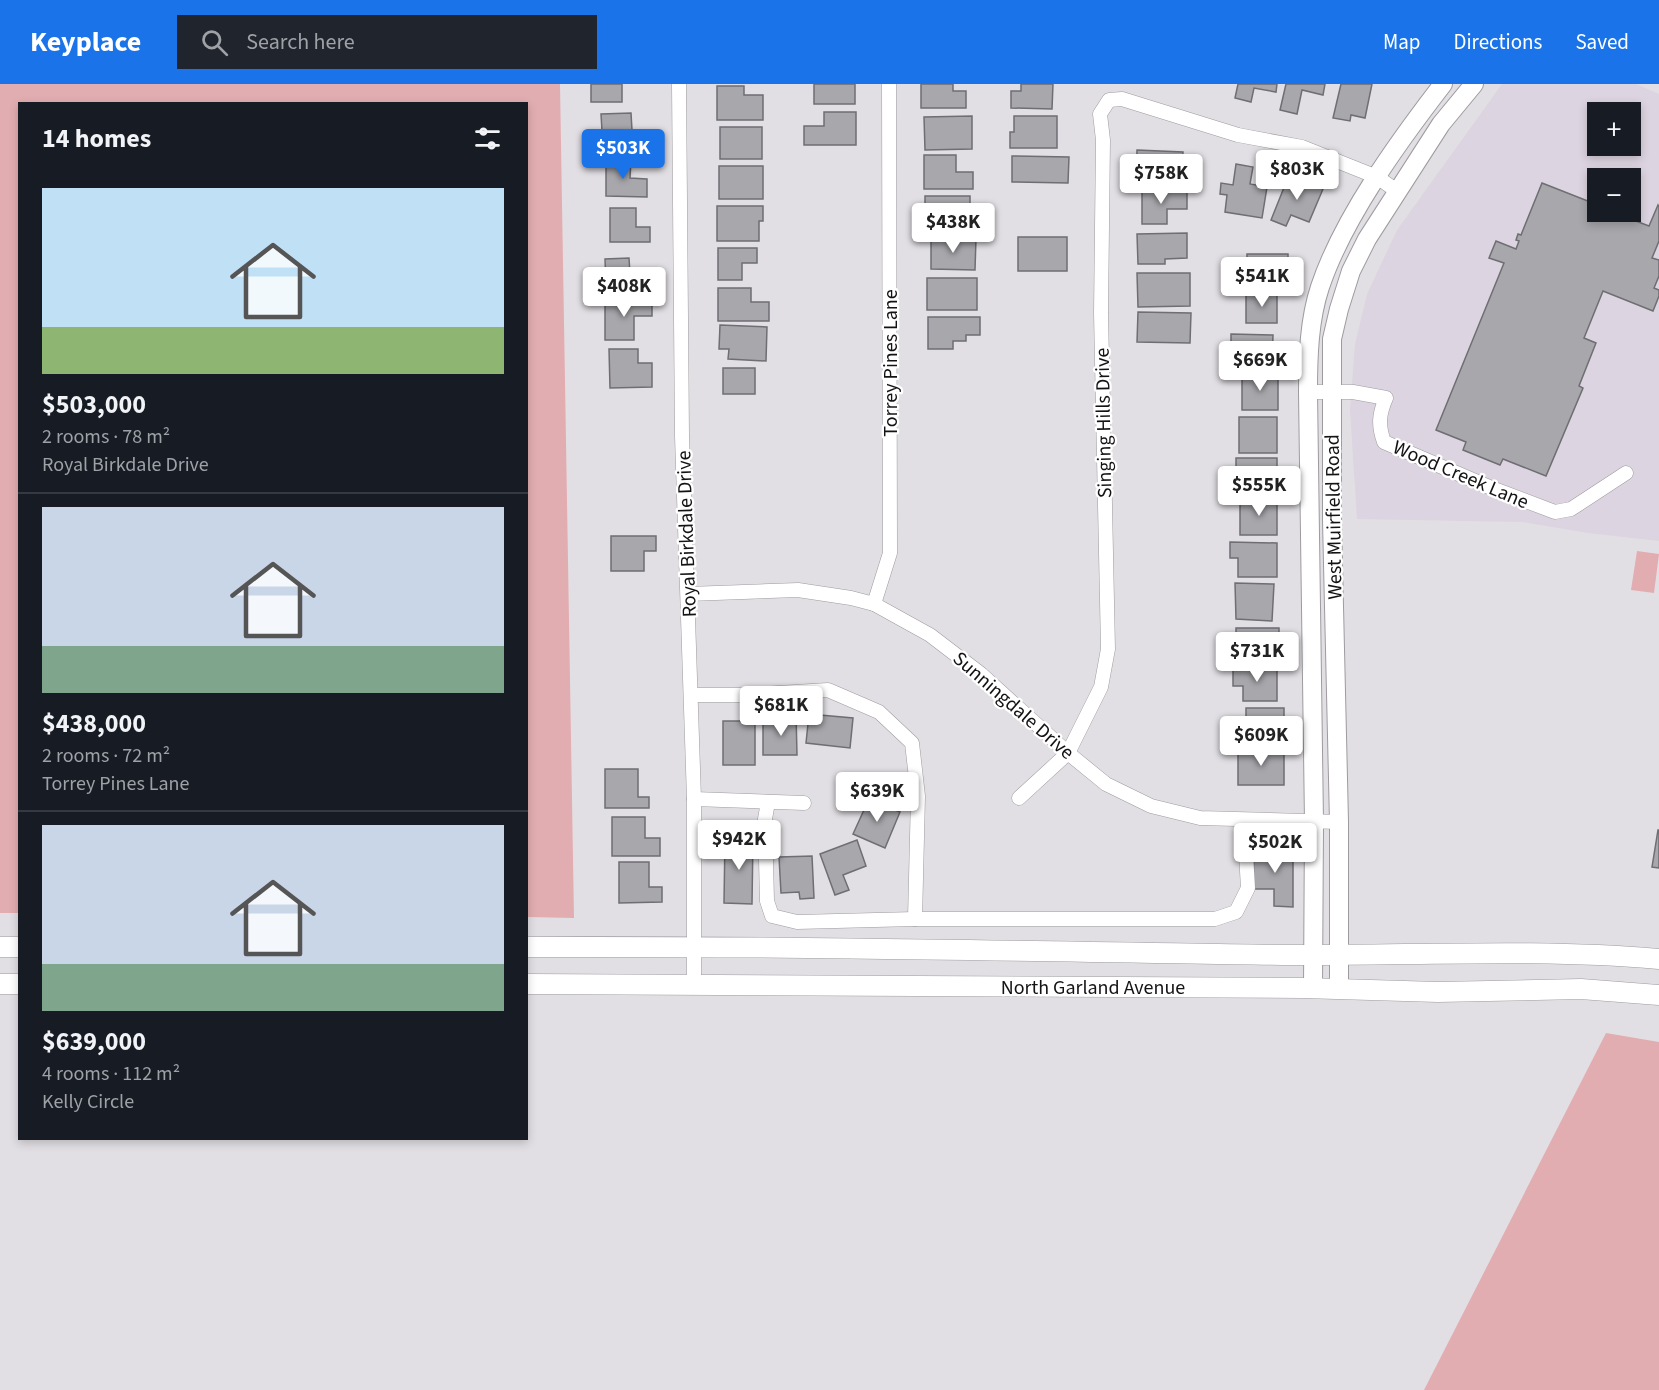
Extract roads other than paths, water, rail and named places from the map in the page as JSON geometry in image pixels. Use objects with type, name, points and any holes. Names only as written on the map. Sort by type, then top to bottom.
[{"type":"main road","points":[[0,947],[18,947]]},
{"type":"main road","name":"North Garland Avenue","points":[[528,947],[1314,955],[1581,954],[1659,959]]},
{"type":"main road","points":[[0,984],[18,984]]},
{"type":"main road","name":"North Garland Avenue","points":[[528,984],[1313,988],[1438,992],[1581,989],[1659,995]]},
{"type":"street","name":"Royal Birkdale Drive","points":[[679,84],[682,436],[694,799],[694,984]]},
{"type":"street","name":"Torrey Pines Lane","points":[[874,604],[890,553],[889,84]]},
{"type":"street","name":"West Muirfield Road","points":[[1313,988],[1314,822],[1308,392],[1312,326],[1320,289],[1331,259],[1377,177],[1443,84]]},
{"type":"street","name":"West Muirfield Road","points":[[1339,989],[1339,822],[1332,520],[1332,339],[1352,271],[1367,239],[1441,124],[1474,84]]},
{"type":"street","name":"Singing Hills Drive","points":[[1068,753],[1101,687],[1108,649],[1101,324],[1102,140],[1100,114],[1109,100],[1122,99],[1238,135],[1302,147],[1377,177]]},
{"type":"street","points":[[1377,177],[1397,191]]},
{"type":"street","points":[[1308,392],[1332,393]]},
{"type":"street","name":"Wood Creek Lane","points":[[1332,393],[1353,392],[1386,398],[1380,411],[1379,427],[1384,442],[1489,488],[1556,512],[1571,510],[1626,473]]},
{"type":"street","name":"Sunningdale Drive","points":[[688,594],[798,590],[851,597],[874,604],[939,641],[981,674],[1068,753],[1106,784],[1151,806],[1200,818],[1339,822]]},
{"type":"street","points":[[691,695],[745,695],[828,690],[879,712],[912,743],[918,796],[915,919]]},
{"type":"street","points":[[1019,798],[1068,753]]},
{"type":"street","points":[[694,799],[804,803]]},
{"type":"street","points":[[768,802],[765,819],[766,901],[772,916],[798,921],[1215,919],[1236,912],[1248,888],[1244,820]]}]
